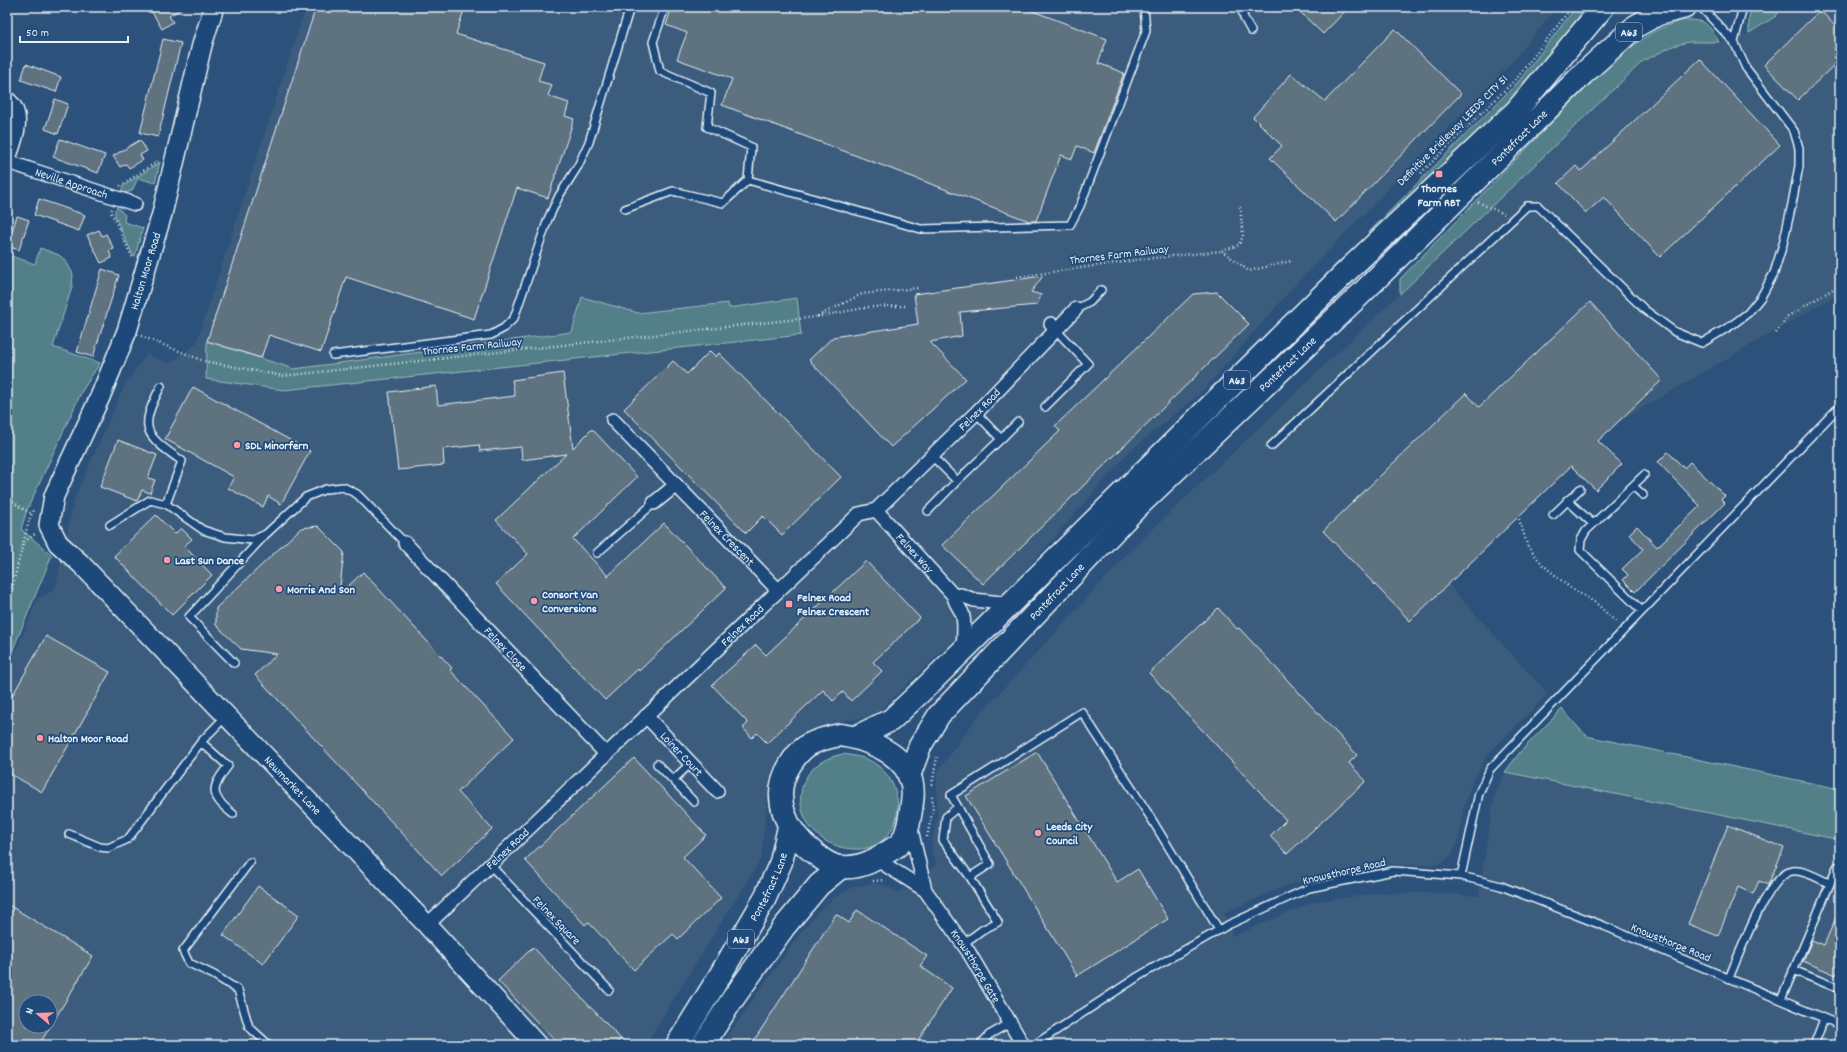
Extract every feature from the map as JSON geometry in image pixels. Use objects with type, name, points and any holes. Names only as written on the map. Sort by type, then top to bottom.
[{"type":"highway","name":"Pontefract Lane","points":[[856,737],[891,720],[963,651],[1342,277],[1516,110],[1604,7]]},
{"type":"highway","name":"Pontefract Lane","points":[[910,776],[920,746],[939,715],[1137,507],[1369,285],[1583,74],[1636,26],[1658,14],[1685,7]]},
{"type":"highway","name":"A63","points":[[840,735],[856,737],[887,752],[910,776],[913,794],[910,823],[900,844],[876,859],[860,866],[841,867],[821,859],[801,843],[789,827],[780,795],[784,775],[794,757],[808,745],[824,738],[840,735]]},
{"type":"highway","name":"Pontefract Lane","points":[[677,1045],[720,977],[764,900],[781,862],[789,827]]},
{"type":"highway","name":"A63","points":[[703,1045],[732,1000],[784,927],[819,885],[841,867]]},
{"type":"street","name":"Halton Moor Road","points":[[49,525],[54,496],[100,397],[127,331],[162,214],[202,45],[214,7]]},
{"type":"street","points":[[7,98],[15,106],[19,123],[7,163]]},
{"type":"street","name":"Neville Approach","points":[[7,163],[135,204]]},
{"type":"street","name":"Felnex Road","points":[[427,925],[858,514],[876,510],[976,413],[1053,327],[1076,308]]},
{"type":"street","name":"Felnex Crescent","points":[[613,420],[778,590]]},
{"type":"street","points":[[654,502],[676,485]]},
{"type":"street","name":"Felnex Way","points":[[876,510],[954,596],[955,602],[962,613],[964,627],[963,651]]},
{"type":"street","name":"Newmarket Lane","points":[[49,525],[58,543],[80,563],[427,925],[536,1045]]},
{"type":"street","name":"Felnex Close","points":[[405,543],[606,754]]},
{"type":"street","points":[[954,596],[961,595],[974,600],[1010,604]]},
{"type":"street","name":"Loiner Court","points":[[646,716],[717,791]]},
{"type":"street","name":"Knowsthorpe Gate","points":[[910,823],[925,890],[963,944],[1023,1045]]},
{"type":"street","name":"Knowsthorpe Gate","points":[[876,859],[925,890]]},
{"type":"lane","points":[[333,355],[492,335],[504,328],[514,318],[548,219],[559,196],[578,166],[590,142],[630,7]]},
{"type":"lane","points":[[625,209],[673,191],[724,203],[748,180],[751,147],[706,127],[711,93],[660,71],[653,42],[665,7]]},
{"type":"lane","points":[[748,180],[921,229],[1070,225],[1080,206],[1146,32],[1144,7]]},
{"type":"lane","points":[[1241,7],[1244,18],[1251,31]]},
{"type":"lane","points":[[1271,446],[1526,206],[1538,206],[1645,310],[1675,332],[1702,343],[1732,325],[1748,312],[1761,297],[1774,273],[1783,244],[1799,166],[1799,148],[1794,131],[1746,68],[1734,42],[1701,7]]},
{"type":"lane","points":[[1734,42],[1743,7]]},
{"type":"lane","points":[[1076,308],[1090,302],[1101,290]]},
{"type":"lane","points":[[1045,407],[1088,364],[1053,327]]},
{"type":"lane","points":[[161,386],[149,413],[148,428],[152,438],[161,447],[182,461],[166,504]]},
{"type":"lane","points":[[1461,876],[1479,793],[1490,769],[1840,406]]},
{"type":"lane","points":[[976,413],[1000,439]]},
{"type":"lane","points":[[928,511],[1018,422]]},
{"type":"lane","points":[[932,456],[957,481]]},
{"type":"lane","points":[[1642,612],[1580,550],[1581,540],[1586,531],[1644,475]]},
{"type":"lane","points":[[1633,486],[1643,495]]},
{"type":"lane","points":[[234,663],[189,617],[266,534],[306,498],[326,489],[343,487],[357,494],[405,543]]},
{"type":"lane","points":[[1553,515],[1580,489]]},
{"type":"lane","points":[[110,525],[150,500],[166,504],[203,530],[225,537],[252,540],[266,534]]},
{"type":"lane","points":[[1568,500],[1593,524]]},
{"type":"lane","points":[[597,553],[654,502]]},
{"type":"lane","points":[[970,877],[990,864],[951,795],[1082,712],[1149,815],[1219,930]]},
{"type":"lane","points":[[69,834],[100,847],[108,848],[128,839],[201,742],[226,716]]},
{"type":"lane","points":[[201,742],[228,766],[221,775],[215,794],[218,803],[233,814]]},
{"type":"lane","points":[[673,780],[691,763]]},
{"type":"lane","points":[[658,764],[694,802]]},
{"type":"lane","points":[[958,807],[946,817],[943,840],[970,877],[998,922],[982,930],[963,944]]},
{"type":"lane","points":[[250,862],[183,951],[189,962],[238,990],[249,1027],[269,1045]]},
{"type":"lane","name":"Felnex Square","points":[[490,865],[609,990]]},
{"type":"lane","points":[[1781,1000],[1836,867]]},
{"type":"lane","name":"Knowsthorpe Road","points":[[1034,1045],[1138,976],[1219,930],[1310,888],[1393,870],[1461,876],[1501,886],[1729,978],[1840,1025]]},
{"type":"lane","points":[[1729,978],[1764,900],[1787,872],[1794,870],[1830,884]]},
{"type":"lane","points":[[1793,970],[1840,989]]},
{"type":"lane","points":[[1814,1045],[1824,1019]]},
{"type":"lane","points":[[980,1045],[989,1035],[1010,1023]]},
{"type":"path","name":"Definitive Bridleway LEEDS CITY 51","points":[[1417,178],[1516,79],[1572,7]]},
{"type":"path","points":[[1461,194],[1513,218]]},
{"type":"path","name":"Thornes Farm Railway","points":[[1017,277],[1144,259],[1222,251],[1239,246],[1243,236],[1240,207]]},
{"type":"path","points":[[1222,251],[1249,271],[1292,261]]},
{"type":"path","points":[[1776,334],[1788,316],[1840,285]]},
{"type":"path","name":"Thornes Farm Railway","points":[[816,317],[862,294],[918,288]]},
{"type":"path","name":"Thornes Farm Railway","points":[[136,333],[204,361],[283,376],[816,317],[869,307],[905,306]]},
{"type":"path","points":[[7,496],[17,505],[49,525]]},
{"type":"path","points":[[1519,519],[1528,547],[1543,565],[1568,586],[1596,603],[1624,630]]},
{"type":"path","points":[[932,788],[937,757],[940,751]]},
{"type":"path","points":[[918,860],[924,856],[932,808],[932,794]]},
{"type":"path","points":[[870,882],[884,880],[899,874]]},
{"type":"shaded area","points":[[306,7],[1557,7],[1512,62],[1294,286],[1203,391],[1129,452],[1016,581],[874,716],[840,721],[798,735],[769,783],[761,859],[645,1045],[7,1045],[7,672],[38,598],[55,590],[74,500],[125,384],[147,354],[169,364],[196,344]]},
{"type":"shaded area","points":[[1783,7],[1840,7],[1840,293],[1615,424],[1448,584],[1548,694],[1489,753],[1473,780],[1463,810],[1458,843],[1451,856],[1439,864],[1386,866],[1322,876],[1290,884],[1224,913],[1233,936],[1313,902],[1380,893],[1432,893],[1479,896],[1494,796],[1505,772],[1840,840],[1840,1045],[723,1045],[742,1015],[802,931],[820,910],[834,898],[853,887],[876,883],[887,886],[898,893],[937,864],[932,852],[932,839],[937,821],[937,772],[975,720],[1132,549],[1643,61],[1673,46],[1688,42],[1719,42],[1749,33],[1776,16]]},
{"type":"green space","points":[[1576,7],[1587,7],[1512,101],[1363,244],[1369,232],[1518,82]]},
{"type":"green space","points":[[1753,7],[1783,7],[1776,16],[1749,33],[1749,18]]},
{"type":"green space","points":[[1686,20],[1703,22],[1713,31],[1719,42],[1688,42],[1673,46],[1643,61],[1400,294],[1400,279],[1593,80],[1625,52],[1648,36],[1660,29]]},
{"type":"green space","points":[[160,162],[155,183],[138,178],[132,191],[126,193],[121,192],[123,186]]},
{"type":"green space","points":[[117,207],[125,215],[124,222],[143,228],[135,256],[133,256],[115,216],[115,210]]},
{"type":"green space","points":[[40,248],[59,255],[66,261],[73,274],[72,287],[53,347],[100,363],[82,391],[27,510],[21,529],[52,555],[7,664],[7,258],[8,255],[35,264]]},
{"type":"green space","points":[[582,297],[638,313],[728,303],[729,308],[797,298],[801,335],[284,390],[206,379],[207,341],[294,369],[572,332]]},
{"type":"green space","points":[[1562,709],[1586,736],[1840,789],[1840,840],[1505,772],[1521,751]]},
{"type":"green space","points":[[843,754],[856,756],[873,762],[885,772],[895,791],[898,811],[891,831],[884,839],[870,847],[853,849],[833,845],[817,835],[806,821],[801,805],[802,789],[809,773],[822,761]]},
{"type":"building","points":[[149,7],[184,7],[169,16],[173,22],[162,29]]},
{"type":"building","points":[[316,7],[465,7],[456,34],[544,62],[538,81],[552,85],[548,96],[569,103],[565,116],[574,119],[548,198],[517,188],[474,319],[346,277],[321,352],[269,335],[261,358],[207,341]]},
{"type":"building","points":[[672,7],[1022,7],[1107,39],[1098,63],[1124,73],[1094,153],[1077,146],[1072,159],[1061,155],[1036,221],[1029,221],[722,105],[732,79],[677,59],[687,33],[666,25]]},
{"type":"building","points":[[1295,7],[1349,7],[1323,34]]},
{"type":"building","points":[[1820,10],[1840,31],[1840,59],[1798,100],[1764,65]]},
{"type":"building","points":[[1395,29],[1461,94],[1336,222],[1270,158],[1282,146],[1253,117],[1291,74],[1325,101]]},
{"type":"building","points":[[163,39],[181,43],[158,137],[140,133]]},
{"type":"building","points":[[1700,59],[1780,145],[1660,257],[1604,197],[1586,213],[1558,183],[1576,166],[1581,171]]},
{"type":"building","points":[[26,64],[61,77],[56,92],[21,80]]},
{"type":"building","points":[[55,99],[68,104],[58,134],[45,129]]},
{"type":"building","points":[[60,139],[105,155],[98,173],[53,157]]},
{"type":"building","points":[[140,140],[147,151],[140,155],[143,160],[129,168],[126,164],[120,167],[113,156]]},
{"type":"building","points":[[39,199],[85,215],[79,231],[34,215]]},
{"type":"building","points":[[17,216],[29,220],[19,250],[7,246]]},
{"type":"building","points":[[99,230],[102,236],[106,234],[114,249],[109,251],[112,258],[101,263],[87,235]]},
{"type":"building","points":[[102,269],[119,275],[93,357],[77,352]]},
{"type":"building","points":[[1043,276],[1031,292],[1041,295],[1037,305],[960,312],[962,336],[930,342],[966,379],[891,447],[809,360],[833,337],[918,324],[914,294]]},
{"type":"building","points":[[1217,292],[1249,324],[983,584],[942,545],[1060,431],[1055,426],[1193,294]]},
{"type":"building","points":[[1590,302],[1662,380],[1598,441],[1622,464],[1596,490],[1571,466],[1410,621],[1323,531],[1466,393],[1479,407]]},
{"type":"building","points":[[710,351],[716,357],[719,353],[841,477],[782,535],[763,516],[746,533],[624,409],[673,361],[687,374]]},
{"type":"building","points":[[563,373],[573,448],[592,429],[637,477],[573,539],[608,576],[664,523],[726,588],[639,671],[638,669],[605,700],[496,584],[528,554],[496,520],[566,454],[522,460],[521,447],[480,451],[479,445],[443,449],[444,465],[398,470],[389,392],[436,386],[438,405],[515,396],[512,380]]},
{"type":"building","name":"SDL Minorfern","points":[[193,387],[310,451],[281,504],[268,496],[263,507],[228,488],[234,477],[165,439]]},
{"type":"building","points":[[118,440],[157,455],[148,478],[155,480],[150,493],[142,490],[137,501],[100,487]]},
{"type":"building","points":[[1668,452],[1684,468],[1690,462],[1725,496],[1721,499],[1725,503],[1635,592],[1623,580],[1628,575],[1622,569],[1643,549],[1629,534],[1637,526],[1657,547],[1700,506],[1658,462]]},
{"type":"building","points":[[156,515],[175,534],[181,528],[192,539],[184,546],[212,575],[172,615],[114,556]]},
{"type":"building","points":[[318,526],[344,552],[339,595],[363,572],[452,668],[450,670],[514,738],[458,792],[492,829],[442,876],[255,675],[277,654],[241,649],[216,625],[216,608],[301,528]]},
{"type":"building","points":[[866,561],[920,618],[873,662],[882,671],[851,701],[843,692],[833,701],[823,690],[767,743],[757,733],[752,738],[743,728],[748,723],[712,685],[756,645],[766,655]]},
{"type":"building","points":[[1218,608],[1237,629],[1239,628],[1357,755],[1349,763],[1366,781],[1287,854],[1270,836],[1286,820],[1149,673]]},
{"type":"building","name":"Halton Moor Road","points":[[46,636],[110,672],[42,792],[7,772],[7,705]]},
{"type":"building","name":"Leeds City Council","points":[[1037,752],[1117,882],[1138,869],[1168,919],[1077,976],[966,796]]},
{"type":"building","points":[[634,758],[706,835],[683,857],[721,898],[678,939],[673,934],[634,970],[588,922],[585,925],[525,860]]},
{"type":"building","points":[[1728,825],[1784,848],[1768,885],[1759,881],[1753,894],[1738,887],[1718,936],[1688,924]]},
{"type":"building","points":[[258,886],[299,915],[263,964],[223,935]]},
{"type":"building","points":[[7,904],[93,956],[58,1014],[58,994],[18,994],[18,1034],[46,1034],[39,1045],[7,1045]]},
{"type":"building","points":[[1840,908],[1840,965],[1836,975],[1803,961],[1812,940],[1824,945]]},
{"type":"building","points":[[857,910],[927,956],[920,966],[952,988],[915,1045],[751,1045],[836,914],[849,923]]},
{"type":"building","points":[[533,947],[621,1039],[614,1045],[559,1045],[498,981]]},
{"type":"place","name":"Thornes Farm RBT","points":[[1439,174]]},
{"type":"place","name":"SDL Minorfern","points":[[237,445]]},
{"type":"place","name":"Last Sun Dance","points":[[167,560]]},
{"type":"place","name":"Morris And Son","points":[[279,589]]},
{"type":"place","name":"Consort Van Conversions","points":[[534,601]]},
{"type":"place","name":"Felnex Road Felnex Crescent","points":[[789,604]]},
{"type":"place","name":"Halton Moor Road","points":[[40,738]]},
{"type":"place","name":"Leeds City Council","points":[[1038,833]]}]
